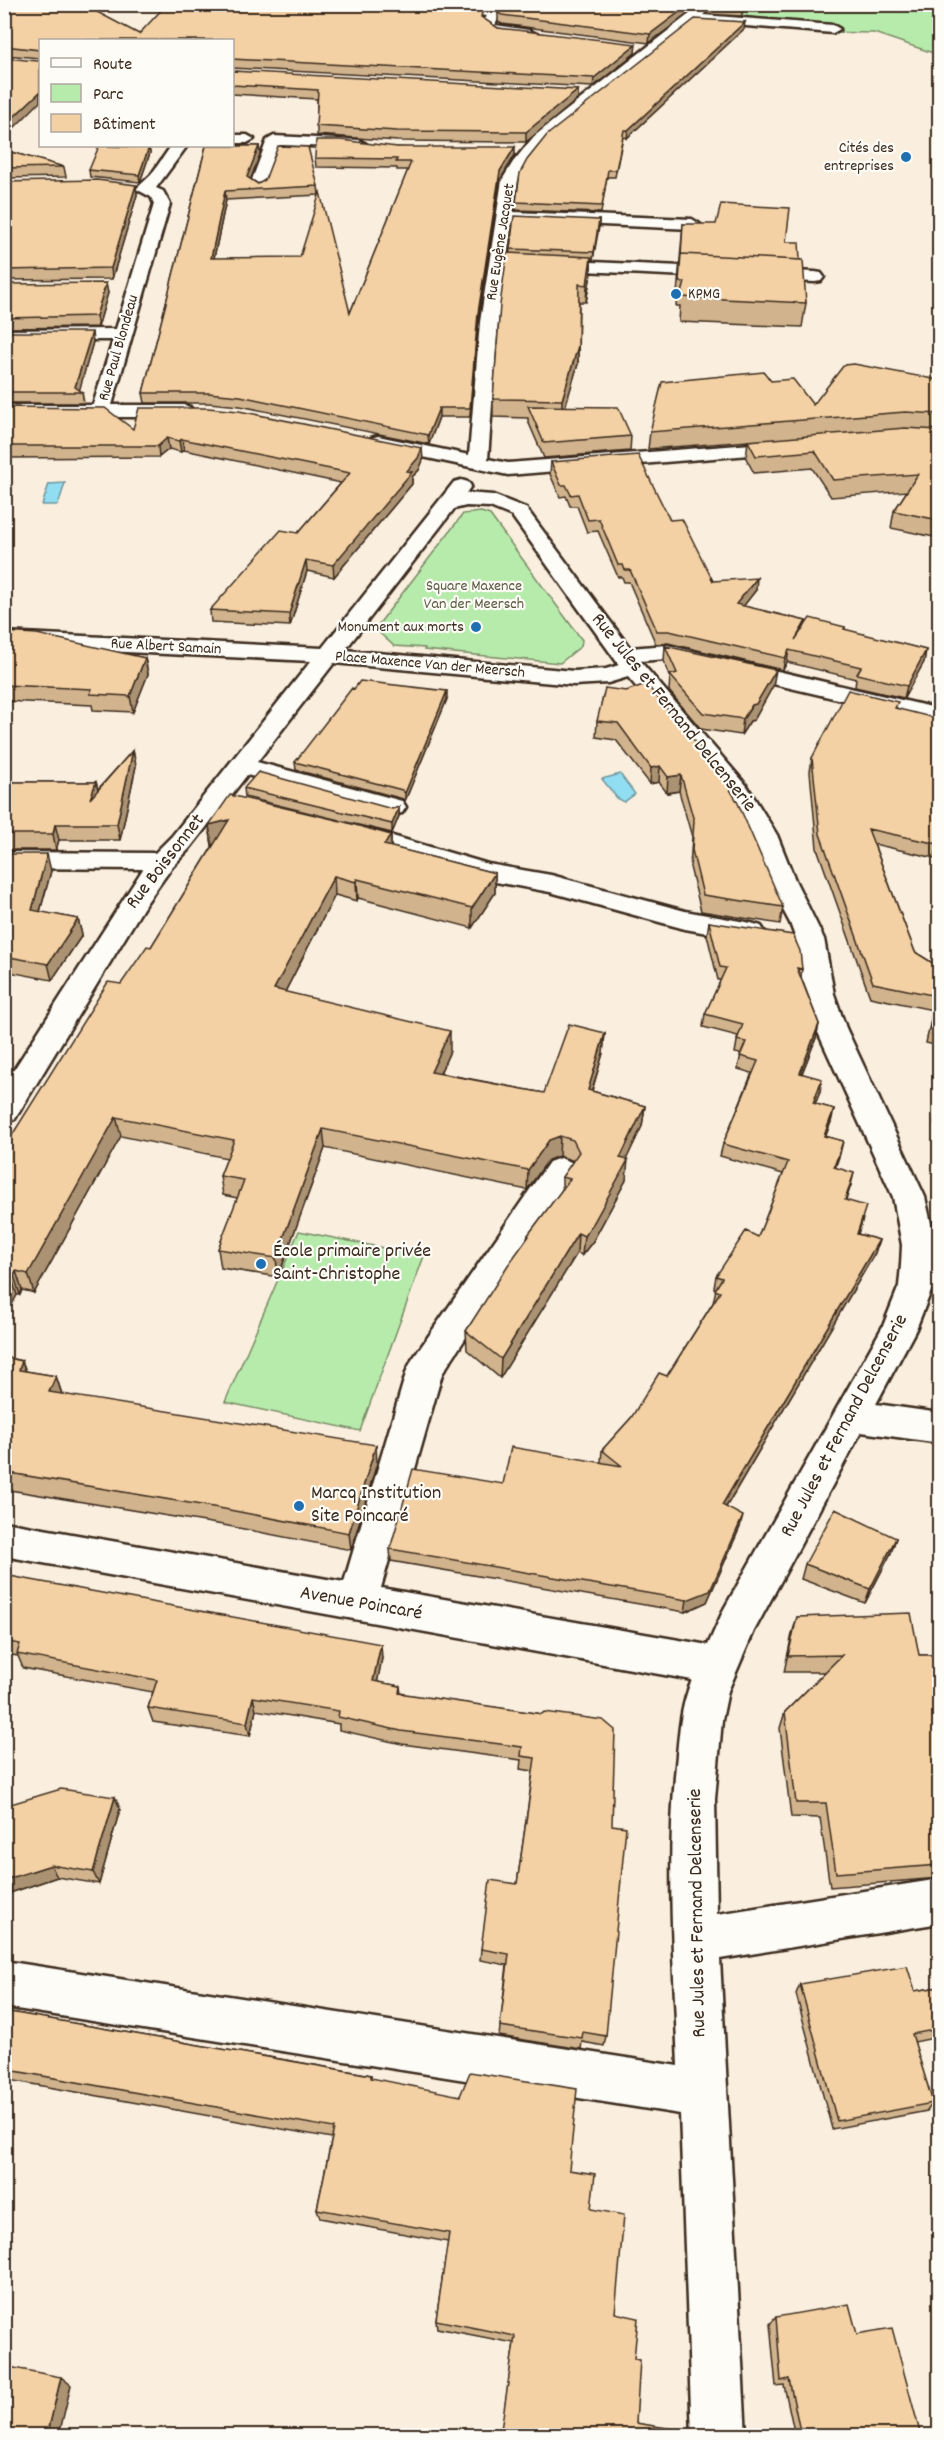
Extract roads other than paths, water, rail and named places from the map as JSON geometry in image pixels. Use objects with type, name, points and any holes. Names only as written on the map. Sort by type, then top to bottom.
[{"type":"street","points":[[422,4],[485,10],[495,13],[488,24],[491,28],[544,36]]},
{"type":"street","name":"Rue Eugène Jacquet","points":[[478,463],[489,322],[504,216],[510,180],[530,149],[697,15],[833,29]]},
{"type":"street","points":[[631,46],[654,49]]},
{"type":"street","points":[[577,92],[597,93]]},
{"type":"street","points":[[258,185],[274,140],[342,142],[375,146]]},
{"type":"street","points":[[125,186],[144,189],[156,181],[170,154],[179,147]]},
{"type":"street","points":[[509,149],[530,149]]},
{"type":"street","name":"Rue Paul Blondeau","points":[[101,410],[123,333],[130,286],[162,204],[157,195],[144,189]]},
{"type":"street","points":[[504,216],[692,224]]},
{"type":"street","points":[[497,263],[815,277]]},
{"type":"street","points":[[4,335],[123,333]]},
{"type":"street","points":[[4,411],[200,411]]},
{"type":"street","points":[[357,438],[508,469],[810,445]]},
{"type":"street","name":"Place Maxence Van der Meersch","points":[[327,655],[478,463]]},
{"type":"street","name":"Rue Jules et Fernand Delcenserie","points":[[478,463],[519,512],[628,662],[749,806],[764,835],[781,880],[800,912],[791,937],[819,994],[831,1028],[909,1197],[919,1245],[916,1286],[909,1308],[883,1362],[738,1622],[708,1691],[700,1731],[693,1846],[719,2436]]},
{"type":"street","points":[[447,504],[459,500],[485,499],[507,505],[519,512]]},
{"type":"street","name":"Rue Albert Samain","points":[[4,639],[327,655]]},
{"type":"street","name":"Place Maxence Van der Meersch","points":[[327,655],[574,678],[608,676],[628,662],[655,651],[674,653],[939,716]]},
{"type":"street","name":"Rue Boissonnet","points":[[4,1111],[121,921],[162,861],[226,802],[241,765],[327,655]]},
{"type":"street","points":[[241,765],[393,807]]},
{"type":"street","points":[[328,826],[485,872],[551,884],[685,920],[791,937]]},
{"type":"street","points":[[4,860],[162,861]]},
{"type":"street","points":[[357,1603],[425,1370],[560,1170]]},
{"type":"street","points":[[853,1416],[939,1428]]},
{"type":"street","name":"Avenue Poincaré","points":[[4,1539],[718,1666]]},
{"type":"street","points":[[696,1940],[939,1901]]},
{"type":"street","points":[[4,1984],[703,2094]]},
{"type":"water","points":[[65,483],[58,505],[42,505],[49,484]]},
{"type":"water","points":[[620,774],[635,794],[624,802],[617,798],[602,779]]},
{"type":"place","name":"Cités des entreprises","points":[[906,157]]},
{"type":"place","name":"KPMG","points":[[676,294]]},
{"type":"place","name":"Monument aux morts","points":[[476,627]]},
{"type":"place","name":"École primaire privée Saint-Christophe","points":[[261,1264]]},
{"type":"place","name":"Marcq Institution Site Poincaré","points":[[299,1506]]},
{"type":"park label","name":"Square Maxence Van der Meersch","points":[[474,595]]}]
